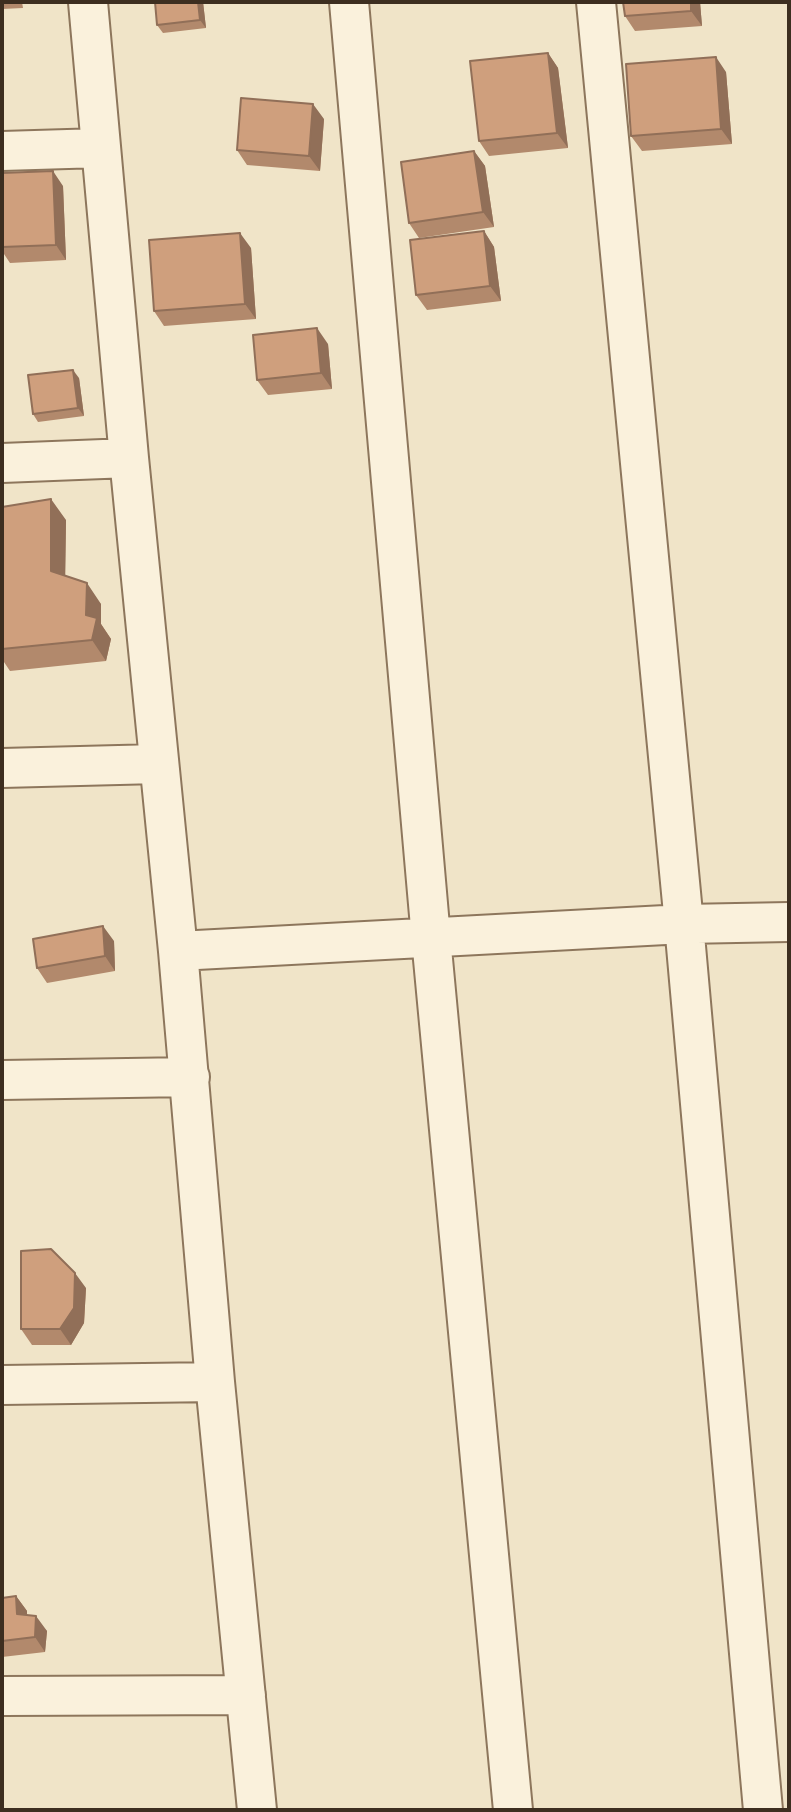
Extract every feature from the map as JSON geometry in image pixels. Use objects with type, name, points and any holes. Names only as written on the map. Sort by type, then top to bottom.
[{"type":"street","points":[[88,2],[257,1810]]},
{"type":"street","points":[[349,2],[431,938],[513,1810]]},
{"type":"street","points":[[596,2],[684,925],[763,1810]]},
{"type":"street","points":[[2,151],[101,148]]},
{"type":"street","points":[[2,463],[129,458]]},
{"type":"street","points":[[2,768],[158,764]]},
{"type":"street","points":[[178,951],[789,922]]},
{"type":"street","points":[[2,1080],[190,1077]]},
{"type":"street","points":[[2,1385],[215,1382]]},
{"type":"street","points":[[2,1696],[246,1695]]},
{"type":"building","points":[[155,2],[198,2],[200,20],[157,25]]},
{"type":"building","points":[[623,2],[691,2],[691,11],[625,16]]},
{"type":"building","points":[[548,53],[557,133],[479,141],[470,61]]},
{"type":"building","points":[[716,57],[721,129],[631,136],[626,64]]},
{"type":"building","points":[[241,98],[313,104],[309,156],[237,150]]},
{"type":"building","points":[[474,151],[483,212],[409,223],[401,162]]},
{"type":"building","points":[[53,171],[56,245],[2,247],[2,173]]},
{"type":"building","points":[[484,231],[490,286],[416,295],[410,240]]},
{"type":"building","points":[[240,233],[245,304],[154,311],[149,240]]},
{"type":"building","points":[[317,328],[321,373],[257,380],[253,335]]},
{"type":"building","points":[[73,370],[78,408],[33,414],[28,375]]},
{"type":"building","points":[[51,499],[51,571],[87,583],[86,615],[97,618],[92,640],[2,649],[2,507]]},
{"type":"building","points":[[103,926],[105,956],[37,968],[33,939]]},
{"type":"building","points":[[51,1249],[75,1273],[74,1308],[60,1329],[21,1329],[21,1251]]},
{"type":"building","points":[[16,1596],[17,1614],[36,1616],[35,1637],[2,1641],[2,1598]]}]
